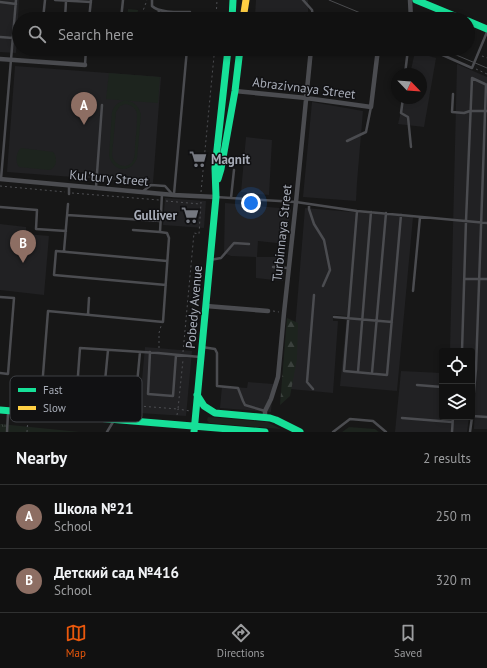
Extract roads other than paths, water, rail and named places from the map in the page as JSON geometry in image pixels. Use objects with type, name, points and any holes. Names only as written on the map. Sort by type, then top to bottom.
[{"type":"main road","points":[[232,12],[233,0]]},
{"type":"main road","points":[[245,12],[246,0]]},
{"type":"main road","points":[[416,0],[445,12]]},
{"type":"main road","points":[[475,25],[487,31]]},
{"type":"main road","name":"Pobedy Avenue","points":[[195,429],[216,198],[215,168],[227,56]]},
{"type":"main road","name":"Pobedy Avenue","points":[[216,185],[221,169],[235,91],[239,56]]},
{"type":"main road","points":[[198,395],[202,404],[207,409],[215,413],[265,414],[300,432]]},
{"type":"main road","points":[[0,410],[9,411]]},
{"type":"main road","points":[[138,422],[195,429],[265,432]]},
{"type":"street","points":[[410,0],[411,12]]},
{"type":"street","name":"Turbinnaya Street","points":[[265,414],[278,377],[310,56]]},
{"type":"street","points":[[371,107],[377,56]]},
{"type":"street","points":[[0,59],[85,64]]},
{"type":"street","name":"Abrazivnaya Street","points":[[235,91],[306,98],[371,107]]},
{"type":"street","name":"Kul'tury Street","points":[[0,179],[216,198]]},
{"type":"street","points":[[206,306],[268,310]]},
{"type":"lane","points":[[15,12],[16,0]]},
{"type":"lane","points":[[44,12],[45,0]]},
{"type":"lane","points":[[54,0],[91,1],[90,12]]},
{"type":"lane","points":[[122,12],[123,0]]},
{"type":"lane","points":[[152,0],[153,8],[159,10],[190,12]]},
{"type":"lane","points":[[303,0],[312,12]]},
{"type":"lane","points":[[65,12],[66,1]]},
{"type":"lane","points":[[0,2],[16,4]]},
{"type":"lane","points":[[445,56],[472,68],[487,31]]},
{"type":"lane","points":[[0,37],[12,38]]},
{"type":"lane","points":[[0,179],[12,56]]},
{"type":"lane","points":[[85,64],[86,56]]},
{"type":"lane","points":[[174,195],[185,56]]},
{"type":"lane","points":[[406,68],[407,56]]},
{"type":"lane","points":[[462,348],[472,78],[487,85],[475,350]]},
{"type":"lane","points":[[453,94],[452,112],[464,113],[470,111],[486,111]]},
{"type":"lane","points":[[402,104],[401,113],[408,117],[411,148]]},
{"type":"lane","points":[[96,188],[102,105]]},
{"type":"lane","points":[[347,140],[366,132],[371,107]]},
{"type":"lane","points":[[231,198],[234,170]]},
{"type":"lane","points":[[69,193],[70,185]]},
{"type":"lane","points":[[142,192],[151,185],[165,186],[174,195]]},
{"type":"lane","points":[[160,232],[162,194]]},
{"type":"lane","points":[[216,198],[296,202],[357,211],[487,223]]},
{"type":"lane","points":[[64,251],[68,204]]},
{"type":"lane","points":[[309,204],[308,209],[314,224],[324,240],[330,270],[323,286]]},
{"type":"lane","points":[[0,207],[37,210],[36,229],[66,231]]},
{"type":"lane","points":[[357,211],[344,371],[387,374],[401,215]]},
{"type":"lane","points":[[358,372],[371,212]]},
{"type":"lane","points":[[372,373],[386,213]]},
{"type":"lane","points":[[67,215],[160,221]]},
{"type":"lane","points":[[413,291],[420,216]]},
{"type":"lane","points":[[43,376],[48,311],[163,322],[169,236],[166,233],[160,232],[133,230]]},
{"type":"lane","points":[[210,260],[221,258],[234,243],[250,244]]},
{"type":"lane","points":[[166,285],[54,275],[56,251],[167,261]]},
{"type":"lane","points":[[273,267],[289,268]]},
{"type":"lane","points":[[464,279],[487,279]]},
{"type":"lane","points":[[313,388],[307,382],[314,295]]},
{"type":"lane","points":[[0,297],[14,298],[8,374],[0,373]]},
{"type":"lane","points":[[88,315],[89,298]]},
{"type":"lane","points":[[334,317],[392,322]]},
{"type":"lane","points":[[202,347],[215,349],[218,353],[217,386],[238,388],[245,405],[265,414]]},
{"type":"lane","points":[[78,376],[80,348],[150,352],[201,357]]},
{"type":"lane","points":[[106,376],[108,350]]},
{"type":"lane","points":[[138,376],[140,352]]},
{"type":"lane","points":[[150,352],[148,394],[173,396],[176,355]]},
{"type":"lane","points":[[417,385],[439,387]]},
{"type":"lane","points":[[7,432],[9,411]]},
{"type":"lane","points":[[475,415],[487,417]]},
{"type":"lane","points":[[402,418],[452,422],[452,432]]},
{"type":"lane","points":[[334,432],[350,419],[373,421],[386,432]]},
{"type":"lane","points":[[470,432],[471,420]]},
{"type":"lane","points":[[106,432],[112,422]]},
{"type":"tram line","points":[[329,0],[358,12]]},
{"type":"tram line","points":[[459,56],[487,68]]},
{"type":"place","name":"Школа №21","points":[[84,125]]},
{"type":"place","name":"Magnit","points":[[198,159]]},
{"type":"place","name":"Gulliver","points":[[190,215]]},
{"type":"place","name":"Детский сад №416","points":[[23,263]]}]
